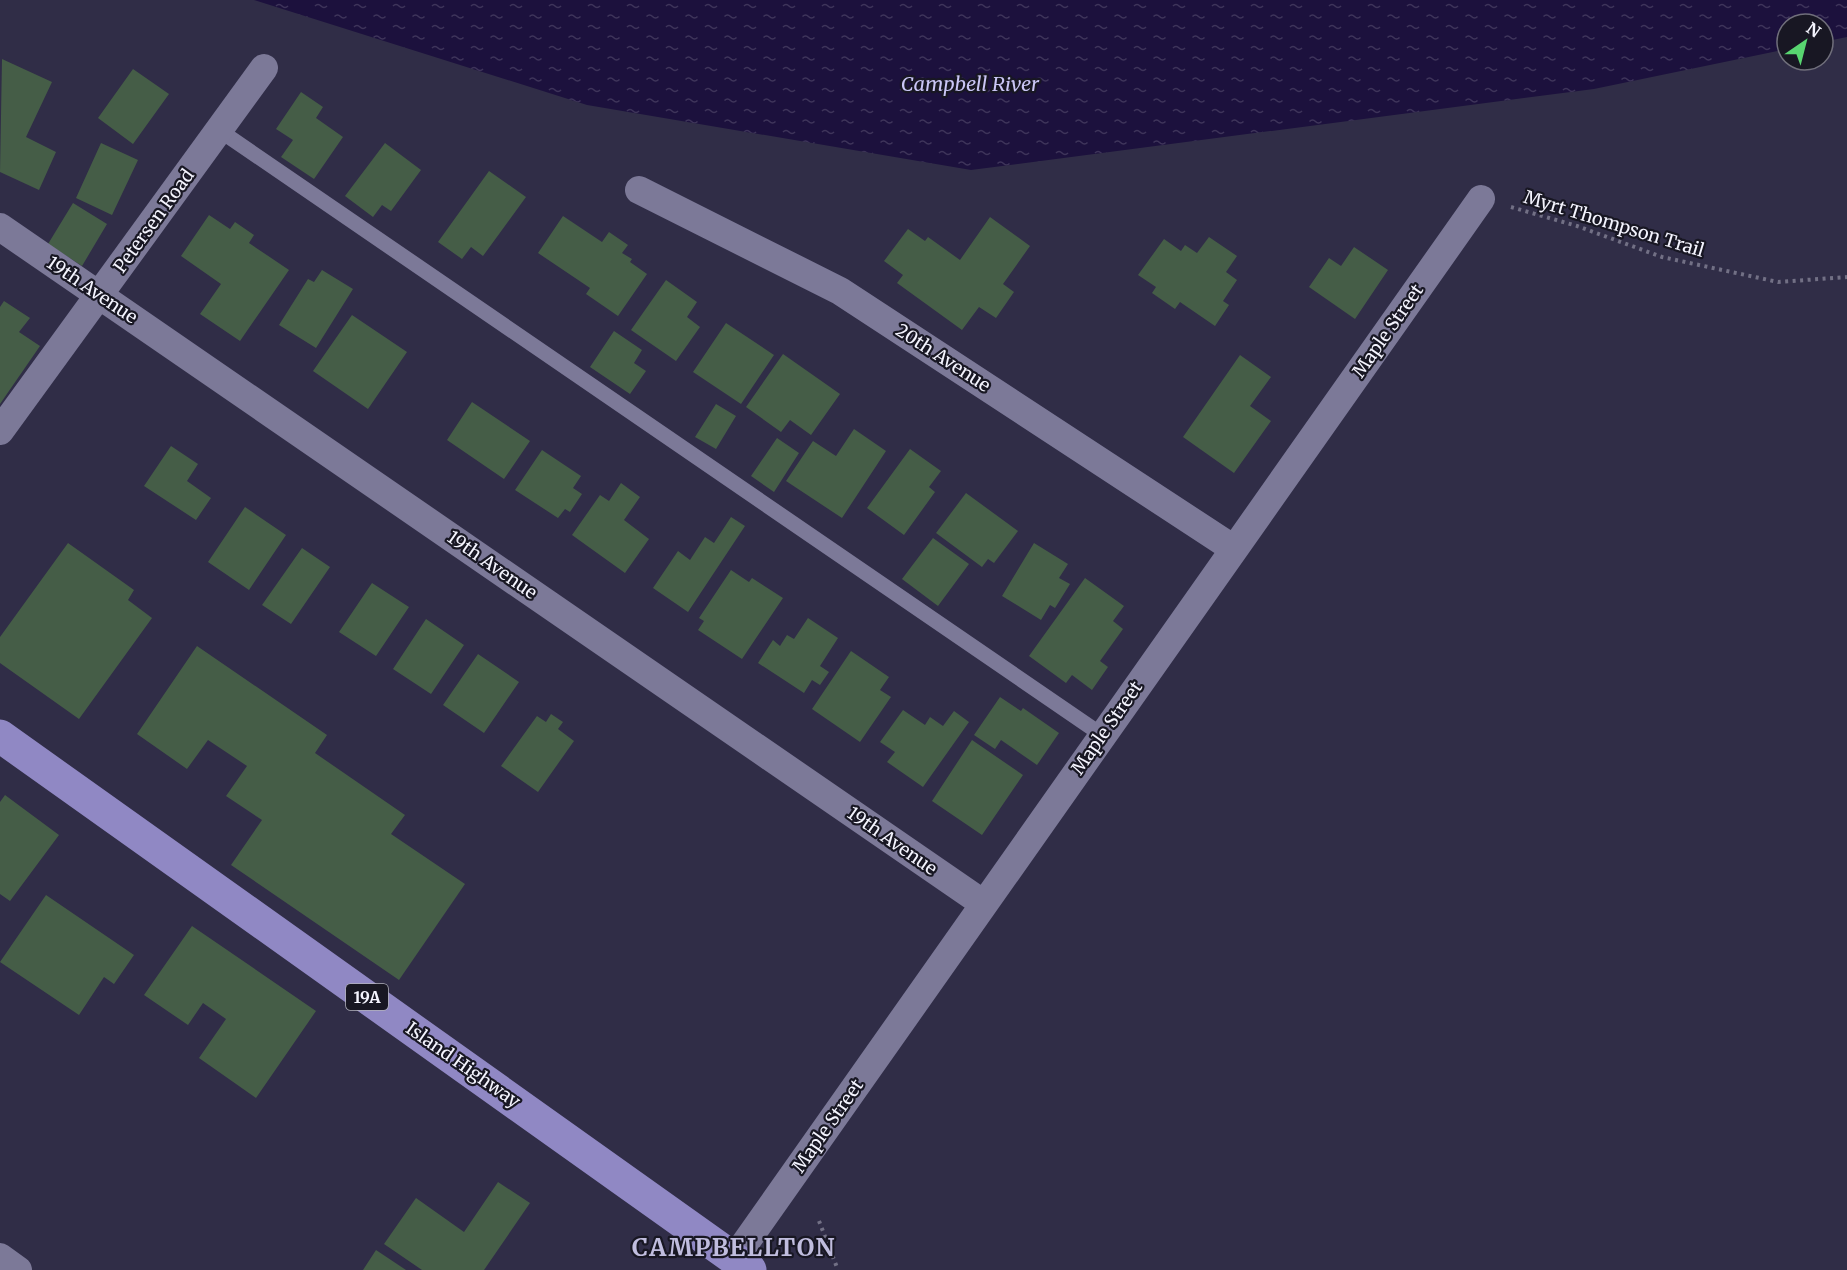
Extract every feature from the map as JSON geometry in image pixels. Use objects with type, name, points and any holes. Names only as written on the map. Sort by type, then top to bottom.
[{"type":"main road","name":"Island Highway","points":[[0,736],[742,1264]]},
{"type":"street","name":"Petersen Road","points":[[0,431],[264,68]]},
{"type":"street","name":"20th Avenue","points":[[639,190],[840,291],[1234,549]]},
{"type":"street","name":"Maple Street","points":[[742,1264],[984,904],[1481,199]]},
{"type":"street","name":"19th Avenue","points":[[0,227],[984,904]]},
{"type":"street","points":[[0,1257],[18,1270]]},
{"type":"lane","points":[[219,130],[1102,735]]},
{"type":"path","name":"Myrt Thompson Trail","points":[[1481,199],[1577,226],[1662,257],[1778,282],[1847,277]]},
{"type":"path","points":[[819,1221],[838,1270]]},
{"type":"water","name":"Campbell River","points":[[254,0],[1847,0],[1847,37],[1835,40],[1835,12],[1775,12],[1775,51],[1594,89],[971,170],[587,105]]},
{"type":"building","points":[[2,59],[52,82],[26,137],[56,152],[39,190],[0,172]]},
{"type":"building","points":[[133,69],[169,94],[133,144],[98,118]]},
{"type":"building","points":[[301,92],[323,107],[316,118],[343,137],[314,179],[281,157],[293,140],[276,129]]},
{"type":"building","points":[[101,143],[138,160],[112,215],[76,198]]},
{"type":"building","points":[[385,143],[421,170],[391,211],[382,205],[373,217],[345,196]]},
{"type":"building","points":[[489,171],[526,197],[483,256],[471,247],[462,259],[438,242]]},
{"type":"building","points":[[73,203],[107,224],[82,266],[48,244]]},
{"type":"building","points":[[209,215],[230,229],[235,222],[254,235],[249,243],[289,270],[240,341],[200,314],[221,284],[181,256]]},
{"type":"building","points":[[563,216],[602,242],[609,232],[628,245],[622,253],[632,259],[630,262],[647,274],[618,316],[586,294],[590,288],[538,253]]},
{"type":"building","points":[[990,217],[1030,246],[1003,284],[1014,292],[996,318],[979,307],[962,330],[897,283],[903,275],[884,261],[908,229],[925,241],[928,237],[960,260]]},
{"type":"building","points":[[1209,237],[1237,256],[1226,272],[1237,280],[1223,301],[1229,305],[1215,326],[1180,302],[1175,309],[1152,293],[1156,287],[1138,275],[1164,239],[1181,251],[1185,245],[1197,253]]},
{"type":"building","points":[[1354,247],[1388,270],[1355,319],[1309,287],[1329,258],[1341,266]]},
{"type":"building","points":[[322,270],[353,289],[316,348],[279,325],[308,279],[314,282]]},
{"type":"building","points":[[666,280],[697,302],[687,317],[700,327],[676,361],[631,330]]},
{"type":"building","points":[[4,301],[30,318],[19,332],[40,346],[0,404],[0,307]]},
{"type":"building","points":[[352,315],[407,352],[368,409],[313,371]]},
{"type":"building","points":[[726,323],[774,355],[741,404],[693,372]]},
{"type":"building","points":[[614,331],[642,350],[634,363],[646,371],[630,394],[590,367]]},
{"type":"building","points":[[783,354],[840,394],[811,435],[790,420],[781,432],[746,407]]},
{"type":"building","points":[[1240,355],[1271,377],[1250,406],[1271,421],[1234,473],[1183,437]]},
{"type":"building","points":[[472,402],[530,441],[504,479],[447,440]]},
{"type":"building","points":[[716,404],[736,416],[716,449],[695,437]]},
{"type":"building","points":[[854,429],[886,451],[842,518],[786,481],[813,441],[836,456]]},
{"type":"building","points":[[777,438],[799,453],[774,492],[751,476]]},
{"type":"building","points":[[171,446],[198,464],[187,481],[211,498],[196,520],[144,486]]},
{"type":"building","points":[[910,449],[941,471],[929,487],[935,492],[904,535],[867,508]]},
{"type":"building","points":[[542,450],[581,476],[573,488],[582,494],[570,512],[565,509],[558,518],[515,490]]},
{"type":"building","points":[[621,483],[640,497],[624,520],[649,539],[625,573],[572,535],[600,495],[609,501]]},
{"type":"building","points":[[966,493],[1018,531],[994,563],[988,559],[982,567],[936,533]]},
{"type":"building","points":[[245,507],[286,535],[249,590],[208,562]]},
{"type":"building","points":[[731,517],[745,526],[688,612],[653,588],[678,551],[690,560],[705,537],[714,543]]},
{"type":"building","points":[[933,538],[969,564],[938,606],[902,579]]},
{"type":"building","points":[[68,543],[134,590],[128,600],[152,618],[79,719],[0,663],[0,637]]},
{"type":"building","points":[[1034,543],[1068,564],[1059,578],[1070,584],[1055,608],[1050,605],[1041,620],[1002,596]]},
{"type":"building","points":[[302,548],[330,567],[291,624],[262,605]]},
{"type":"building","points":[[731,570],[749,582],[752,578],[783,598],[742,659],[698,630],[704,621],[699,618]]},
{"type":"building","points":[[1085,578],[1124,606],[1113,621],[1123,629],[1100,661],[1108,667],[1092,690],[1072,675],[1066,683],[1029,656]]},
{"type":"building","points":[[372,583],[409,607],[376,656],[339,632]]},
{"type":"building","points":[[808,618],[838,638],[820,666],[829,672],[820,685],[812,680],[804,693],[758,663],[773,640],[780,646],[787,635],[794,639]]},
{"type":"building","points":[[426,619],[464,645],[431,694],[393,669]]},
{"type":"building","points":[[197,646],[327,735],[315,753],[405,815],[391,834],[465,884],[399,980],[231,865],[262,820],[226,796],[247,766],[208,740],[187,769],[137,734]]},
{"type":"building","points":[[851,651],[889,677],[880,690],[891,697],[860,742],[812,709]]},
{"type":"building","points":[[478,654],[519,682],[484,733],[443,705]]},
{"type":"building","points":[[1000,697],[1021,711],[1023,708],[1059,733],[1037,765],[1001,740],[995,749],[974,735]]},
{"type":"building","points":[[903,710],[925,725],[930,717],[943,726],[954,711],[969,722],[923,787],[887,762],[895,752],[880,742]]},
{"type":"building","points":[[551,714],[563,722],[558,729],[574,741],[538,792],[501,766],[537,716],[546,722]]},
{"type":"building","points":[[972,740],[1023,775],[982,835],[932,801]]},
{"type":"building","points":[[5,795],[59,835],[10,901],[0,894],[0,802]]},
{"type":"building","points":[[46,895],[134,955],[114,984],[104,977],[79,1015],[0,962]]},
{"type":"building","points":[[192,926],[316,1011],[256,1098],[199,1058],[226,1019],[203,1003],[188,1025],[144,995]]},
{"type":"building","points":[[498,1182],[530,1203],[484,1270],[422,1270],[384,1244],[416,1198],[464,1232]]},
{"type":"building","points":[[376,1250],[406,1270],[363,1270]]},
{"type":"district","name":"CAMPBELLTON","points":[[734,1248]]}]
